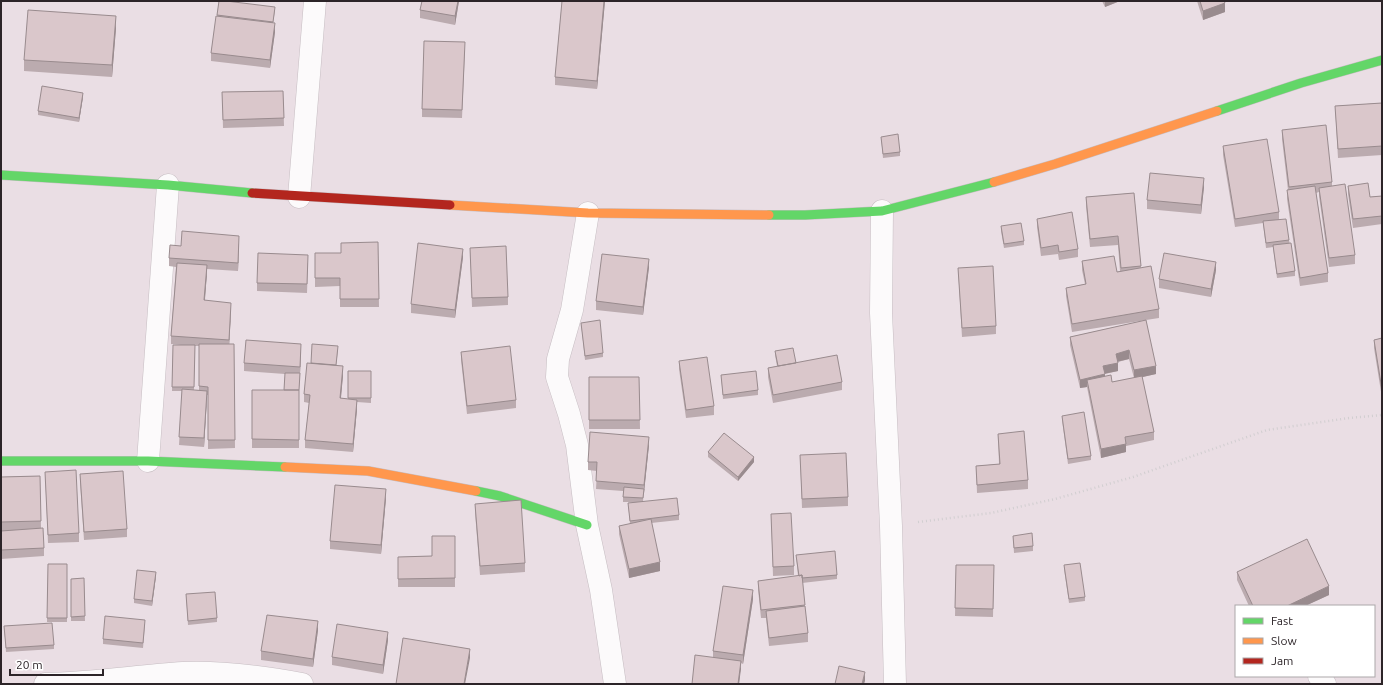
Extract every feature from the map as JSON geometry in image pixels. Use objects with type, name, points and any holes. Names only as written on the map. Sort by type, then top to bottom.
[{"type":"street","points":[[299,198],[315,1]]},
{"type":"street","points":[[1,175],[168,186],[299,198],[588,213],[805,215],[882,211],[956,193],[1055,164],[1301,83],[1382,60]]},
{"type":"street","points":[[148,462],[168,186]]},
{"type":"street","points":[[882,211],[881,313],[892,526],[895,684]]},
{"type":"street","points":[[588,213],[572,310],[558,359],[557,377],[570,414],[577,445],[587,526],[601,590],[615,684]]},
{"type":"street","points":[[1,461],[148,462],[368,471],[500,496],[587,526]]},
{"type":"street","points":[[46,684],[90,683],[184,673],[229,675],[302,684]]},
{"type":"path","points":[[892,526],[991,513],[1055,499],[1133,477],[1267,430],[1349,418],[1382,415]]},
{"type":"building","points":[[219,1],[275,7],[273,22],[217,15]]},
{"type":"building","points":[[422,1],[458,1],[455,16],[420,10]]},
{"type":"building","points":[[562,1],[604,1],[597,81],[555,77]]},
{"type":"building","points":[[1200,1],[1224,1],[1225,3],[1203,11]]},
{"type":"building","points":[[28,10],[116,16],[112,65],[24,60]]},
{"type":"building","points":[[216,16],[275,23],[270,60],[211,53]]},
{"type":"building","points":[[424,41],[465,42],[462,110],[422,109]]},
{"type":"building","points":[[42,86],[83,93],[79,118],[38,111]]},
{"type":"building","points":[[283,91],[284,118],[223,120],[222,92]]},
{"type":"building","points":[[1382,103],[1382,146],[1338,149],[1335,106]]},
{"type":"building","points":[[1326,125],[1332,182],[1289,187],[1282,130]]},
{"type":"building","points":[[898,134],[900,152],[883,154],[881,137]]},
{"type":"building","points":[[1267,139],[1279,212],[1235,219],[1223,146]]},
{"type":"building","points":[[1150,173],[1204,178],[1201,205],[1147,200]]},
{"type":"building","points":[[1368,183],[1370,197],[1382,196],[1382,216],[1353,219],[1348,186]]},
{"type":"building","points":[[1345,184],[1355,255],[1329,258],[1319,188]]},
{"type":"building","points":[[1315,186],[1328,273],[1300,278],[1287,190]]},
{"type":"building","points":[[1134,193],[1141,266],[1121,268],[1118,236],[1090,239],[1086,197]]},
{"type":"building","points":[[1072,212],[1078,249],[1059,252],[1058,245],[1041,248],[1037,219]]},
{"type":"building","points":[[1286,219],[1289,240],[1266,243],[1263,221]]},
{"type":"building","points":[[1021,223],[1024,241],[1004,244],[1001,226]]},
{"type":"building","points":[[182,231],[239,236],[238,263],[169,258],[170,245],[181,246]]},
{"type":"building","points":[[378,242],[379,299],[340,299],[340,278],[315,278],[315,253],[341,253],[341,243]]},
{"type":"building","points":[[418,243],[463,249],[455,310],[411,304]]},
{"type":"building","points":[[1291,243],[1295,271],[1277,274],[1273,245]]},
{"type":"building","points":[[506,246],[508,297],[472,298],[470,248]]},
{"type":"building","points":[[258,253],[308,255],[307,284],[257,283]]},
{"type":"building","points":[[1164,253],[1216,262],[1211,289],[1159,279]]},
{"type":"building","points":[[602,254],[649,259],[643,307],[596,301]]},
{"type":"building","points":[[1114,256],[1117,272],[1151,266],[1159,309],[1072,324],[1066,288],[1086,284],[1082,261]]},
{"type":"building","points":[[177,263],[207,265],[204,300],[231,303],[229,340],[171,336]]},
{"type":"building","points":[[993,266],[996,326],[962,328],[958,268]]},
{"type":"building","points":[[600,320],[603,353],[585,356],[581,323]]},
{"type":"building","points":[[1146,320],[1156,366],[1134,370],[1129,350],[1116,354],[1118,363],[1103,366],[1105,374],[1080,380],[1070,337]]},
{"type":"building","points":[[1382,338],[1382,390],[1374,340]]},
{"type":"building","points":[[246,340],[301,344],[300,367],[244,363]]},
{"type":"building","points":[[199,344],[234,344],[235,440],[208,440],[208,387],[199,386]]},
{"type":"building","points":[[312,344],[338,346],[336,365],[311,363]]},
{"type":"building","points":[[173,345],[195,345],[194,387],[172,387]]},
{"type":"building","points":[[510,346],[516,400],[467,406],[461,352]]},
{"type":"building","points":[[793,348],[796,363],[778,366],[775,351]]},
{"type":"building","points":[[837,355],[842,382],[773,395],[768,368]]},
{"type":"building","points":[[707,357],[714,406],[686,410],[679,361]]},
{"type":"building","points":[[307,363],[343,366],[340,398],[357,400],[353,444],[305,440],[310,395],[304,394]]},
{"type":"building","points":[[348,371],[371,371],[371,398],[348,398]]},
{"type":"building","points":[[756,371],[758,390],[723,395],[721,375]]},
{"type":"building","points":[[285,373],[300,373],[299,390],[284,390]]},
{"type":"building","points":[[1111,375],[1112,382],[1142,376],[1154,432],[1125,437],[1126,444],[1101,449],[1087,380]]},
{"type":"building","points":[[589,377],[639,377],[640,420],[589,420]]},
{"type":"building","points":[[182,389],[207,391],[204,438],[179,437]]},
{"type":"building","points":[[252,390],[299,390],[299,440],[252,439]]},
{"type":"building","points":[[1084,412],[1091,456],[1068,459],[1062,416]]},
{"type":"building","points":[[1024,431],[1028,480],[977,485],[976,466],[1000,464],[998,434]]},
{"type":"building","points":[[590,432],[649,437],[644,485],[596,481],[597,462],[588,462]]},
{"type":"building","points":[[724,433],[754,457],[738,477],[708,452]]},
{"type":"building","points":[[846,453],[848,497],[802,499],[800,455]]},
{"type":"building","points":[[76,470],[79,533],[48,535],[45,472]]},
{"type":"building","points":[[123,471],[127,529],[84,532],[80,474]]},
{"type":"building","points":[[40,476],[41,521],[1,522],[1,477]]},
{"type":"building","points":[[335,485],[386,489],[381,545],[330,541]]},
{"type":"building","points":[[624,487],[644,489],[643,498],[623,497]]},
{"type":"building","points":[[677,498],[679,515],[630,521],[628,503]]},
{"type":"building","points":[[521,500],[525,563],[480,566],[475,504]]},
{"type":"building","points":[[791,513],[794,566],[773,567],[771,514]]},
{"type":"building","points":[[651,519],[660,562],[629,569],[619,526]]},
{"type":"building","points":[[43,528],[44,548],[1,550],[1,531]]},
{"type":"building","points":[[1032,533],[1033,546],[1014,548],[1013,536]]},
{"type":"building","points":[[432,536],[455,536],[455,578],[398,579],[398,557],[432,556]]},
{"type":"building","points":[[1307,539],[1329,586],[1289,605],[1253,605],[1237,572]]},
{"type":"building","points":[[835,551],[837,575],[802,578],[802,575],[799,576],[796,555]]},
{"type":"building","points":[[1080,563],[1085,597],[1069,599],[1064,565]]},
{"type":"building","points":[[48,564],[67,564],[67,618],[47,618]]},
{"type":"building","points":[[956,565],[994,565],[993,609],[955,608]]},
{"type":"building","points":[[137,570],[156,572],[152,601],[134,599]]},
{"type":"building","points":[[802,575],[805,605],[761,610],[758,581]]},
{"type":"building","points":[[84,578],[85,616],[71,617],[71,579]]},
{"type":"building","points":[[723,586],[753,590],[743,655],[713,651]]},
{"type":"building","points":[[215,592],[217,618],[188,621],[186,594]]},
{"type":"building","points":[[805,606],[808,633],[769,638],[766,611]]},
{"type":"building","points":[[267,615],[318,621],[313,659],[261,651]]},
{"type":"building","points":[[105,616],[145,620],[143,643],[103,639]]},
{"type":"building","points":[[52,623],[54,645],[6,648],[4,626]]},
{"type":"building","points":[[337,624],[388,632],[383,665],[332,657]]},
{"type":"building","points":[[403,638],[470,649],[464,684],[396,684]]},
{"type":"building","points":[[695,655],[741,661],[738,684],[692,684]]},
{"type":"building","points":[[839,666],[865,672],[862,684],[835,684]]},
{"type":"traffic: fast","points":[[1217,111],[1301,83],[1382,60]]},
{"type":"traffic: fast","points":[[1,175],[168,185],[252,193]]},
{"type":"traffic: fast","points":[[769,215],[805,215],[882,211],[994,182]]},
{"type":"traffic: fast","points":[[1,461],[148,461],[285,467]]},
{"type":"traffic: fast","points":[[476,491],[500,496],[587,525]]},
{"type":"traffic: slow","points":[[994,182],[1055,164],[1217,111]]},
{"type":"traffic: slow","points":[[450,205],[588,213],[769,215]]},
{"type":"traffic: slow","points":[[285,467],[368,471],[476,491]]},
{"type":"traffic: jam","points":[[252,193],[450,205]]}]
